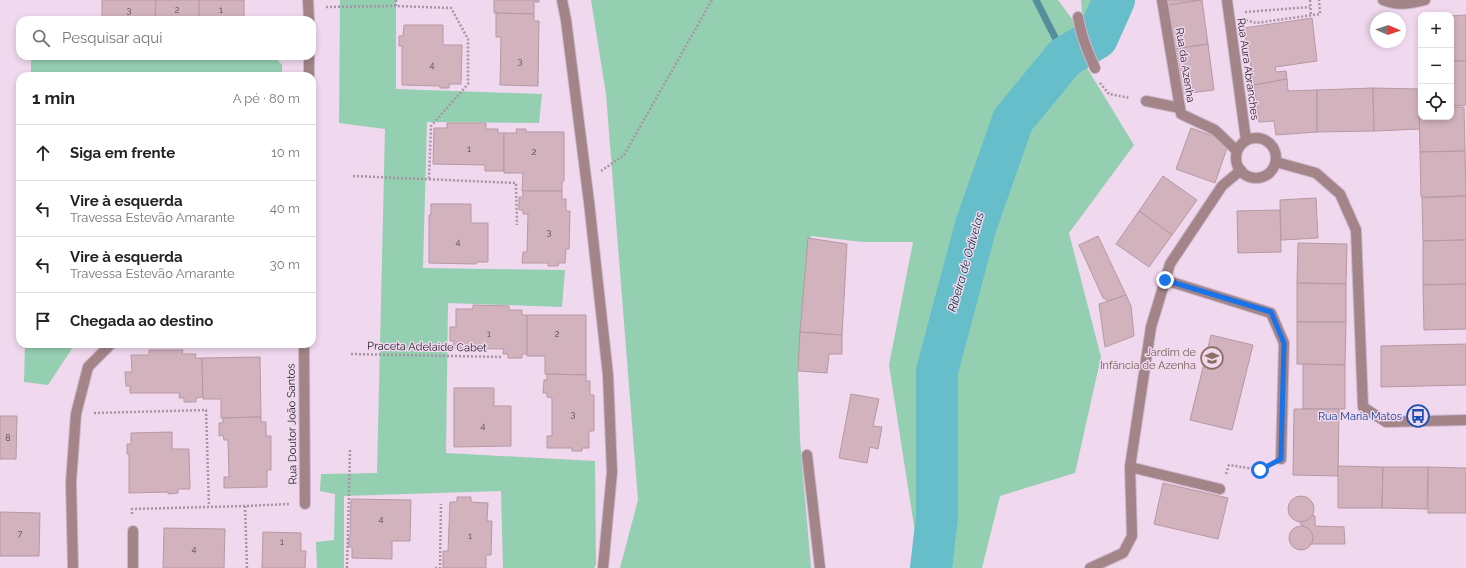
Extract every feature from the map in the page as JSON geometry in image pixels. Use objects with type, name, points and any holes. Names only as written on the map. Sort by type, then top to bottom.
[{"type":"street","points":[[562,0],[566,20],[586,182],[608,375],[612,472],[603,568]]},
{"type":"street","name":"Rua da Azenha","points":[[1162,0],[1181,114],[1215,130],[1237,151]]},
{"type":"street","name":"Rua Aura Abranches","points":[[1227,0],[1246,140]]},
{"type":"street","points":[[1383,0],[1391,3],[1406,4],[1425,0]]},
{"type":"street","points":[[308,4],[310,16]]},
{"type":"street","points":[[1078,17],[1080,32],[1085,48],[1095,68]]},
{"type":"street","points":[[309,60],[309,72]]},
{"type":"street","points":[[1146,101],[1180,108]]},
{"type":"street","points":[[1258,138],[1270,143],[1276,155],[1276,162],[1269,173],[1258,178],[1246,175],[1237,165],[1237,151],[1246,140],[1258,138]]},
{"type":"street","points":[[1276,162],[1316,173],[1340,194],[1356,230],[1363,406],[1386,422],[1466,420]]},
{"type":"street","points":[[1090,568],[1123,553],[1132,536],[1130,467],[1151,327],[1170,264],[1222,186],[1241,170]]},
{"type":"street","points":[[1165,280],[1271,312],[1284,343],[1281,459]]},
{"type":"street","points":[[72,568],[70,482],[76,414],[88,367],[107,348]]},
{"type":"street","name":"Rua Doutor João Santos","points":[[304,348],[305,504]]},
{"type":"street","points":[[807,455],[820,568]]},
{"type":"street","points":[[1130,467],[1220,489]]},
{"type":"street","points":[[133,531],[133,568]]},
{"type":"path","points":[[396,0],[396,6]]},
{"type":"path","points":[[586,182],[624,155],[712,0]]},
{"type":"path","points":[[1310,0],[1311,16]]},
{"type":"path","points":[[1256,23],[1320,14],[1319,0]]},
{"type":"path","points":[[308,4],[451,8],[468,39],[468,84],[431,126],[429,179]]},
{"type":"path","points":[[1256,12],[1310,7]]},
{"type":"path","points":[[1095,68],[1098,80],[1109,94],[1146,101]]},
{"type":"path","points":[[353,176],[516,183],[517,225]]},
{"type":"path","name":"Praceta Adelaide Cabet","points":[[351,354],[503,357]]},
{"type":"path","points":[[76,414],[206,410],[209,506]]},
{"type":"path","points":[[347,568],[350,450]]},
{"type":"path","points":[[1220,489],[1229,464],[1260,470],[1281,459]]},
{"type":"path","points":[[133,531],[132,509],[305,504]]},
{"type":"path","points":[[435,568],[440,568],[441,504]]},
{"type":"path","points":[[245,506],[247,568]]},
{"type":"green space","points":[[340,0],[396,0],[396,89],[542,94],[539,123],[427,122],[423,268],[565,270],[562,307],[448,303],[446,453],[595,461],[596,565],[594,568],[503,568],[501,491],[344,496],[344,568],[317,568],[316,542],[334,540],[335,494],[320,491],[321,474],[377,473],[385,129],[339,123]]},
{"type":"green space","points":[[591,0],[1058,0],[1075,23],[1077,38],[1084,33],[1081,0],[1135,0],[1123,28],[1087,68],[1134,145],[1069,233],[1101,357],[1075,473],[1000,496],[982,568],[912,568],[917,545],[889,365],[913,242],[863,242],[811,236],[798,371],[800,440],[811,568],[620,568],[638,500],[606,94]]},
{"type":"green space","points":[[31,60],[278,60],[282,65],[282,72],[31,72]]},
{"type":"green space","points":[[25,348],[72,348],[48,385],[24,382]]},
{"type":"building","points":[[102,0],[156,0],[155,16],[102,16]]},
{"type":"building","points":[[156,0],[199,0],[199,16],[155,16]]},
{"type":"building","points":[[199,0],[244,0],[244,16],[199,16]]},
{"type":"building","points":[[494,0],[539,0],[539,2],[534,2],[534,14],[494,13]]},
{"type":"building","points":[[1160,0],[1202,0],[1161,6]]},
{"type":"building","points":[[1202,0],[1208,44],[1167,50],[1161,6]]},
{"type":"building","points":[[496,13],[534,14],[534,21],[539,21],[538,86],[500,85],[501,37],[496,37]]},
{"type":"building","points":[[1466,15],[1466,61],[1454,61],[1454,16]]},
{"type":"building","points":[[1312,18],[1317,61],[1275,67],[1276,72],[1286,71],[1287,79],[1254,85],[1244,28]]},
{"type":"building","points":[[404,25],[443,25],[443,45],[462,45],[461,84],[449,84],[449,88],[440,88],[440,86],[402,85],[402,46],[399,46],[399,36],[403,36]]},
{"type":"building","points":[[1208,44],[1214,90],[1174,95],[1167,50]]},
{"type":"building","points":[[1454,61],[1466,61],[1466,105],[1454,106]]},
{"type":"building","points":[[1287,79],[1288,91],[1317,90],[1317,132],[1276,135],[1274,121],[1259,122],[1254,85]]},
{"type":"building","points":[[1373,88],[1374,131],[1317,132],[1317,90]]},
{"type":"building","points":[[1373,88],[1418,89],[1418,120],[1420,120],[1420,129],[1374,131]]},
{"type":"building","points":[[1454,107],[1464,107],[1465,151],[1420,152],[1419,120],[1454,120]]},
{"type":"building","points":[[447,123],[486,123],[486,129],[498,129],[498,133],[504,133],[504,171],[485,171],[485,165],[433,164],[434,128],[447,128]]},
{"type":"building","points":[[1191,128],[1229,142],[1215,183],[1176,169]]},
{"type":"building","points":[[516,129],[526,129],[526,132],[564,132],[564,181],[562,181],[562,191],[522,191],[523,173],[504,173],[504,133],[517,133]]},
{"type":"building","points":[[1465,151],[1466,196],[1421,197],[1420,152]]},
{"type":"building","points":[[1163,176],[1197,200],[1172,235],[1139,211]]},
{"type":"building","points":[[523,191],[562,191],[562,199],[566,199],[566,211],[570,211],[569,249],[566,249],[565,263],[559,263],[558,266],[548,266],[548,263],[522,263],[523,252],[527,252],[528,214],[523,214],[523,210],[519,210],[519,197],[523,197]]},
{"type":"building","points":[[1466,196],[1466,240],[1423,241],[1422,198]]},
{"type":"building","points":[[1316,198],[1318,238],[1281,240],[1280,200]]},
{"type":"building","points":[[431,204],[471,204],[471,223],[488,223],[488,262],[477,262],[476,264],[429,263],[429,215],[431,215]]},
{"type":"building","points":[[1280,210],[1281,252],[1238,253],[1237,211]]},
{"type":"building","points":[[1139,211],[1172,235],[1149,267],[1116,244]]},
{"type":"building","points":[[1098,236],[1126,295],[1109,301],[1103,298],[1079,245]]},
{"type":"building","points":[[808,238],[847,244],[842,335],[800,332]]},
{"type":"building","points":[[1466,240],[1466,284],[1423,285],[1423,241]]},
{"type":"building","points":[[1298,243],[1347,244],[1346,284],[1297,283]]},
{"type":"building","points":[[1297,283],[1346,284],[1346,322],[1297,322]]},
{"type":"building","points":[[1466,284],[1466,329],[1424,330],[1423,285]]},
{"type":"building","points":[[1126,295],[1131,306],[1134,336],[1105,347],[1099,304]]},
{"type":"building","points":[[473,305],[509,306],[509,310],[522,310],[522,315],[527,315],[527,354],[522,354],[522,358],[508,358],[508,354],[503,354],[504,349],[453,348],[454,341],[450,341],[450,327],[456,327],[456,309],[473,309]]},
{"type":"building","points":[[527,315],[586,315],[586,375],[545,374],[545,356],[527,356]]},
{"type":"building","points":[[1297,322],[1346,322],[1345,365],[1297,364]]},
{"type":"building","points":[[800,332],[842,335],[842,354],[829,354],[827,373],[798,371]]},
{"type":"building","points":[[1211,335],[1253,345],[1232,430],[1190,420]]},
{"type":"building","points":[[1466,344],[1466,385],[1381,387],[1381,346]]},
{"type":"building","points":[[149,350],[183,350],[182,354],[196,354],[195,358],[202,358],[203,397],[196,398],[196,402],[184,402],[184,398],[179,398],[180,393],[130,393],[130,386],[126,386],[125,372],[132,372],[131,355],[149,355]]},
{"type":"building","points":[[260,357],[261,417],[221,418],[221,399],[203,399],[202,358]]},
{"type":"building","points":[[1303,364],[1345,365],[1345,409],[1303,409]]},
{"type":"building","points":[[547,374],[586,375],[586,381],[590,381],[590,395],[594,395],[594,431],[589,431],[589,448],[582,448],[582,451],[572,451],[572,448],[547,448],[547,436],[552,436],[552,398],[547,397],[547,393],[543,393],[544,380],[547,380]]},
{"type":"building","points":[[454,388],[494,388],[494,406],[511,406],[511,446],[454,447]]},
{"type":"building","points":[[851,394],[879,399],[873,426],[882,427],[878,449],[870,447],[867,463],[839,458]]},
{"type":"building","points":[[1294,409],[1339,409],[1338,476],[1293,475]]},
{"type":"building","points":[[0,416],[17,416],[16,459],[0,459]]},
{"type":"building","points":[[261,417],[261,422],[266,422],[266,436],[271,436],[271,470],[267,470],[267,487],[224,488],[224,477],[229,477],[228,440],[224,440],[223,435],[219,436],[219,423],[223,423],[223,418]]},
{"type":"building","points":[[172,432],[172,449],[189,449],[190,489],[178,489],[178,493],[168,494],[168,492],[129,493],[129,454],[127,454],[127,444],[131,444],[131,433]]},
{"type":"building","points":[[1338,466],[1383,467],[1382,508],[1338,508]]},
{"type":"building","points":[[1383,467],[1428,467],[1427,509],[1382,508]]},
{"type":"building","points":[[1428,467],[1466,468],[1466,513],[1428,513]]},
{"type":"building","points":[[1163,483],[1228,498],[1218,539],[1154,524]]},
{"type":"building","points":[[1301,496],[1310,500],[1314,509],[1310,518],[1301,522],[1292,518],[1288,509],[1292,500]]},
{"type":"building","points":[[457,497],[471,497],[471,502],[488,503],[487,521],[492,521],[491,555],[486,555],[486,568],[443,568],[443,551],[448,551],[450,502],[457,502]]},
{"type":"building","points":[[351,499],[411,500],[410,541],[392,541],[392,559],[352,558],[352,547],[348,547],[350,537]]},
{"type":"building","points":[[0,512],[40,513],[39,556],[0,556]]},
{"type":"building","points":[[1312,515],[1315,516],[1315,526],[1344,527],[1345,544],[1311,544],[1313,540],[1311,531],[1301,525],[1300,522],[1308,520]]},
{"type":"building","points":[[1301,526],[1310,529],[1313,538],[1310,547],[1301,550],[1292,547],[1289,538],[1292,529]]},
{"type":"building","points":[[164,528],[225,529],[224,568],[163,568]]},
{"type":"building","points":[[263,532],[301,533],[301,551],[306,551],[305,568],[262,568]]},
{"type":"waterway","points":[[1036,0],[1065,57]]},
{"type":"waterway","name":"Ribeira de Odivelas","points":[[931,568],[937,517],[937,371],[976,225],[1013,120],[1065,57],[1097,38],[1114,0]]},
{"type":"place","name":"Jardim de Infância de Azenha","points":[[1212,358]]},
{"type":"place","name":"Rua Maria Matos","points":[[1418,416]]},
{"type":"route","points":[[1165,280],[1271,312],[1284,343],[1281,459],[1260,470]]}]
